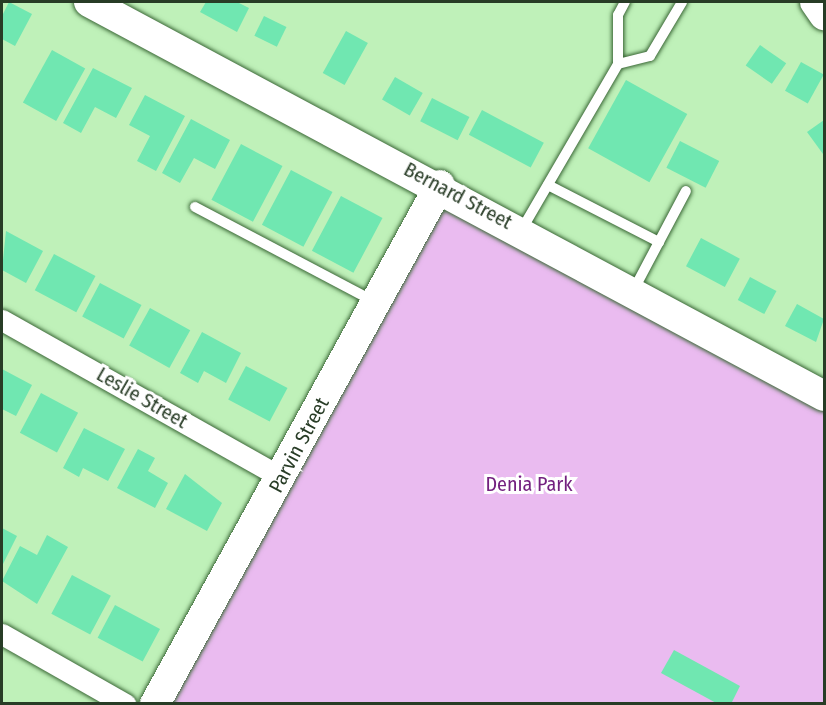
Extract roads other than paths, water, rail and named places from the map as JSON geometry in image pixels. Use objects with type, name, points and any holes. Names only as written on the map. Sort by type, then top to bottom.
[{"type":"street","name":"Bernard Street","points":[[89,2],[441,185],[825,396]]},
{"type":"street","points":[[815,2],[825,15]]},
{"type":"street","name":"Parvin Street","points":[[155,704],[282,478],[375,302],[441,185]]},
{"type":"street","name":"Leslie Street","points":[[2,320],[282,478]]},
{"type":"street","points":[[2,634],[125,704]]},
{"type":"lane","points":[[522,230],[618,63],[618,15],[625,2]]},
{"type":"lane","points":[[618,63],[650,56],[682,2]]},
{"type":"lane","points":[[548,184],[659,242]]},
{"type":"lane","points":[[633,291],[686,191]]},
{"type":"lane","points":[[195,207],[375,302]]},
{"type":"park label","name":"Denia Park","points":[[529,484]]}]
